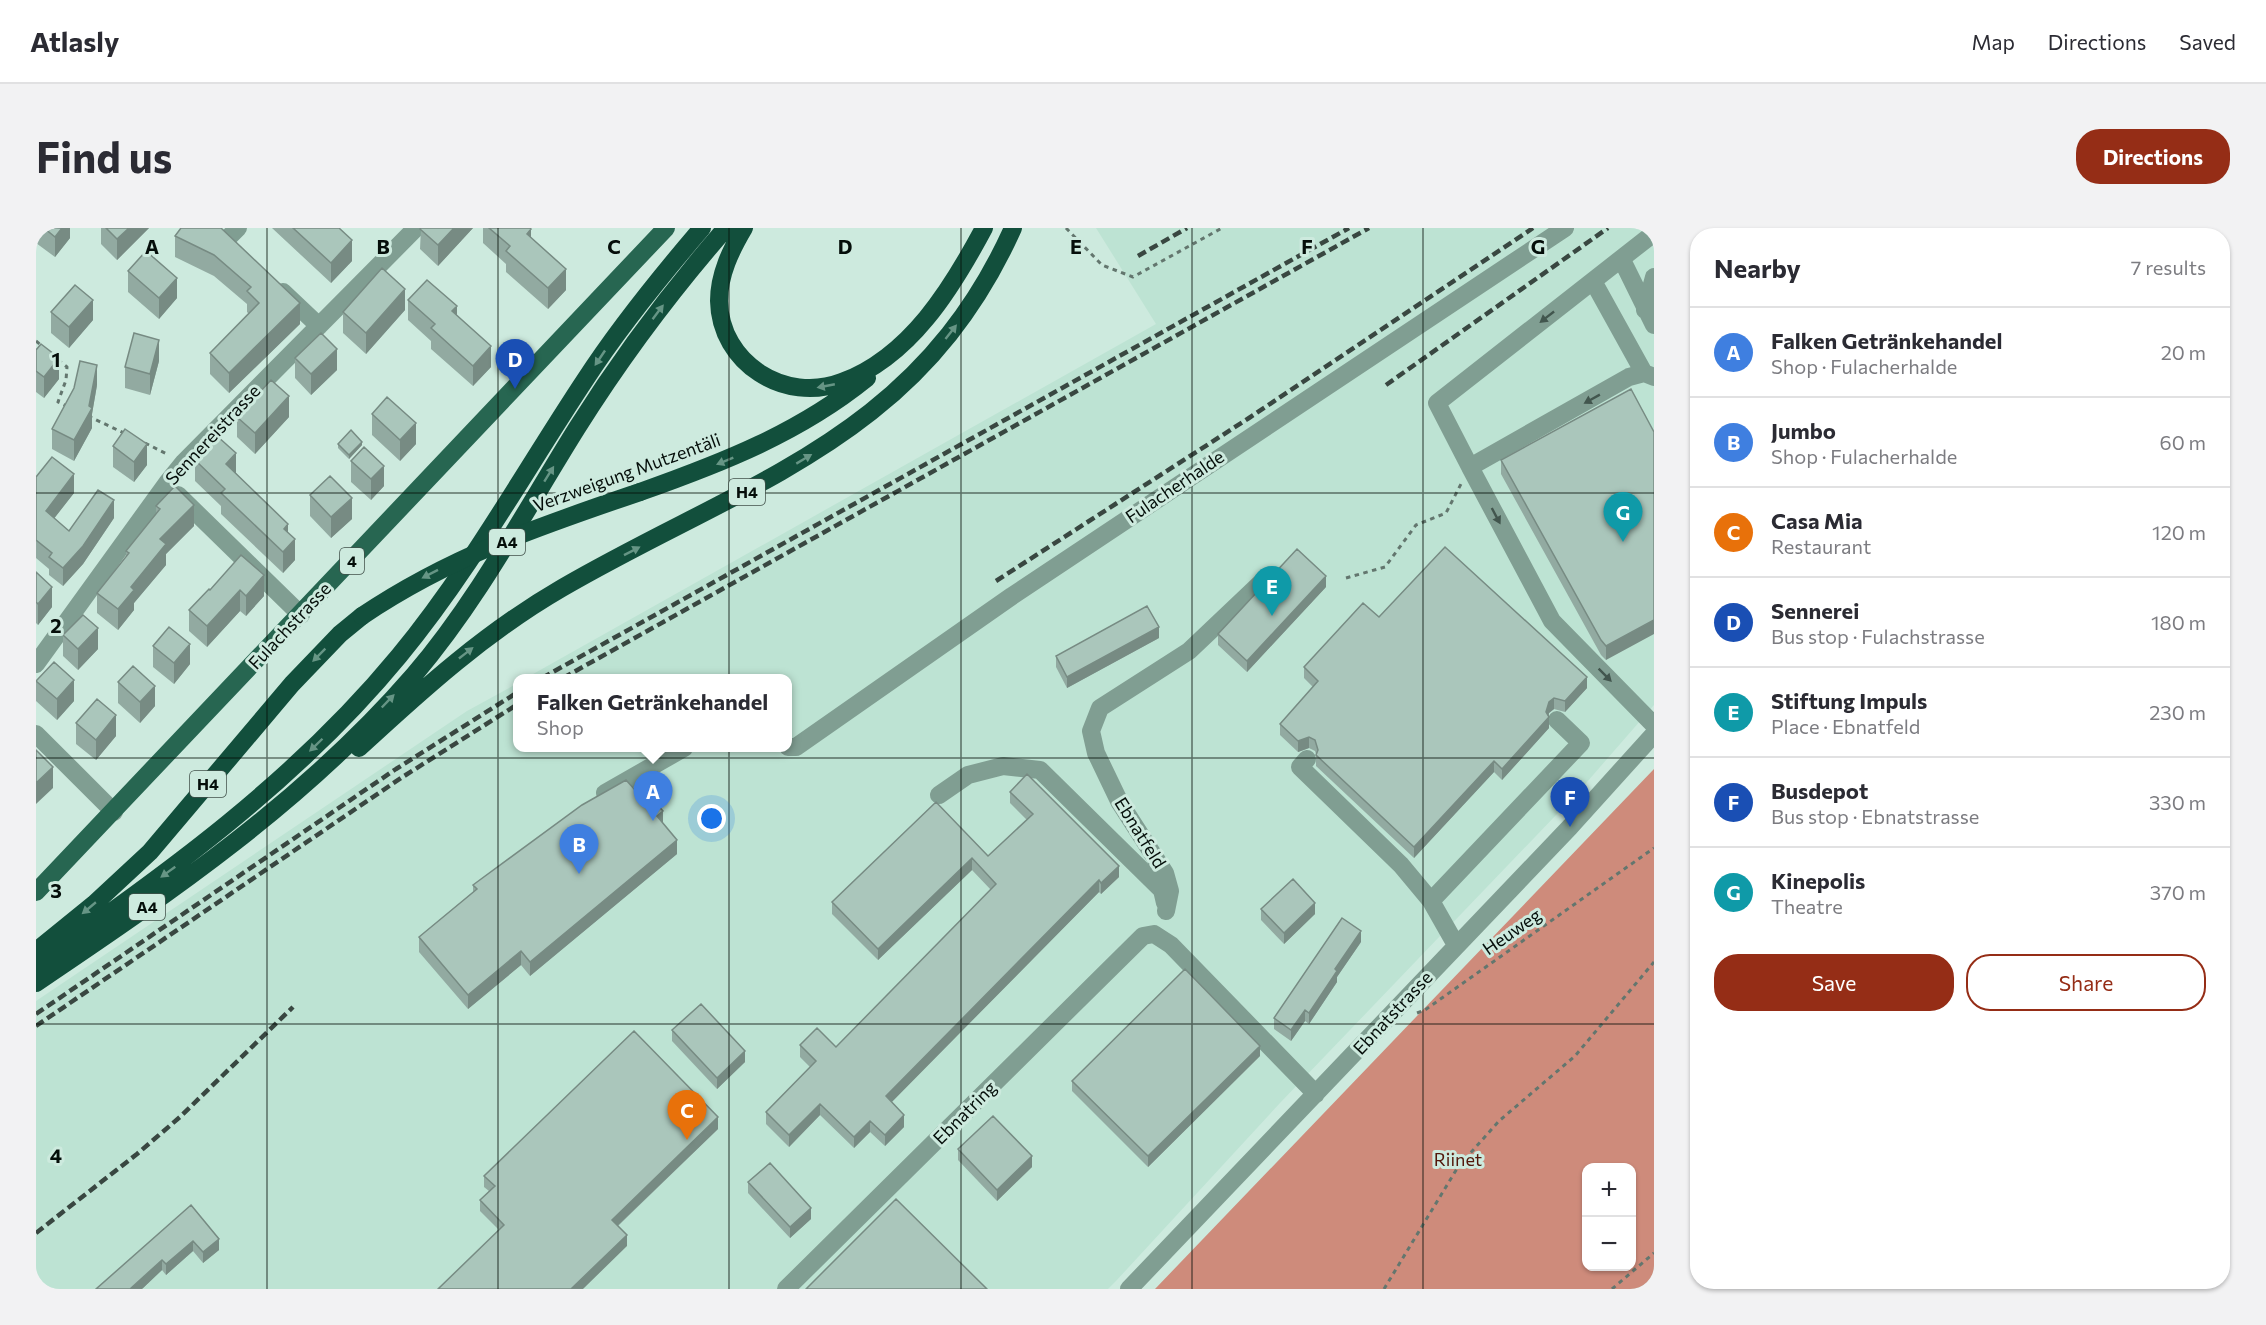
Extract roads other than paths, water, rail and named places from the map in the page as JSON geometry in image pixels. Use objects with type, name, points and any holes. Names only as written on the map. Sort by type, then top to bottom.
[{"type":"highway","name":"A4","points":[[36,965],[171,870],[240,815],[355,706],[424,624],[505,507],[560,418],[613,339],[702,228]]},
{"type":"highway","name":"A4","points":[[36,983],[196,873],[254,827],[315,775],[413,676],[482,581],[582,420],[626,354],[726,228]]},
{"type":"highway","name":"H4","points":[[744,228],[724,268],[720,290],[720,308],[724,327],[732,344],[744,361],[761,376],[789,387],[821,388],[844,382],[896,350],[921,324],[947,291],[984,228]]},
{"type":"highway","name":"H4","points":[[254,827],[288,813],[447,668],[511,620],[581,578],[787,469],[826,446],[864,418],[907,382],[944,341],[979,293],[1013,228]]},
{"type":"highway","name":"Verzweigung Mutzentäli","points":[[36,951],[94,904],[150,852],[292,684],[340,634],[362,616],[400,590],[466,556],[746,452],[806,422],[848,393],[896,350]]},
{"type":"main road","name":"Fulachstrasse","points":[[36,892],[666,228]]},
{"type":"street","name":"Sennereistrasse","points":[[36,664],[166,483],[184,462],[416,228]]},
{"type":"street","name":"Fulacherhalde","points":[[792,747],[796,747],[1022,590],[1565,228]]},
{"type":"street","points":[[227,232],[244,255]]},
{"type":"street","points":[[1654,233],[1437,403],[1552,621],[1654,725]]},
{"type":"street","points":[[1622,260],[1652,321]]},
{"type":"street","points":[[1652,321],[1654,277]]},
{"type":"street","points":[[269,279],[319,326]]},
{"type":"street","points":[[1470,467],[1629,378],[1649,375],[1593,281]]},
{"type":"street","points":[[166,483],[301,615]]},
{"type":"street","name":"Ebnatfeld","points":[[1166,911],[1170,891],[1165,873],[1120,803],[1096,753],[1091,731],[1100,708],[1189,651],[1267,577]]},
{"type":"street","points":[[1431,900],[1581,743],[1557,720]]},
{"type":"street","points":[[36,734],[114,812]]},
{"type":"street","name":"Ebnatstrasse","points":[[1130,1289],[1570,827],[1654,734]]},
{"type":"street","points":[[586,804],[675,752]]},
{"type":"street","points":[[1307,759],[1300,767],[1401,865],[1431,900],[1456,945]]},
{"type":"street","name":"Ebnatfeld","points":[[939,795],[968,775],[1003,765],[1040,770],[1162,890],[1166,911]]},
{"type":"street","name":"Ebnatring","points":[[786,1289],[1166,911]]},
{"type":"street","points":[[1143,936],[1154,934],[1171,945],[1316,1094]]},
{"type":"railway","points":[[1138,256],[1187,228]]},
{"type":"railway","points":[[549,674],[1349,228]]},
{"type":"railway","points":[[570,674],[1369,228]]},
{"type":"railway","points":[[996,581],[1249,418],[1533,228]]},
{"type":"railway","points":[[1386,385],[1608,228]]},
{"type":"railway","points":[[36,1014],[396,769],[513,695]]},
{"type":"railway","points":[[36,1026],[401,778],[513,707]]},
{"type":"railway","points":[[36,1233],[137,1154],[180,1117],[293,1007]]},
{"type":"place","name":"Sennerei","points":[[515,389]]},
{"type":"place","name":"Kinepolis","points":[[1623,542]]},
{"type":"place","name":"Stiftung Impuls","points":[[1272,616]]},
{"type":"place","name":"Falken Getränkehandel","points":[[653,821]]},
{"type":"place","name":"Busdepot","points":[[1570,827]]},
{"type":"place","name":"Jumbo","points":[[579,874]]},
{"type":"place","name":"Casa Mia","points":[[687,1140]]},
{"type":"park label","name":"Riinet","points":[[1458,1160]]}]
